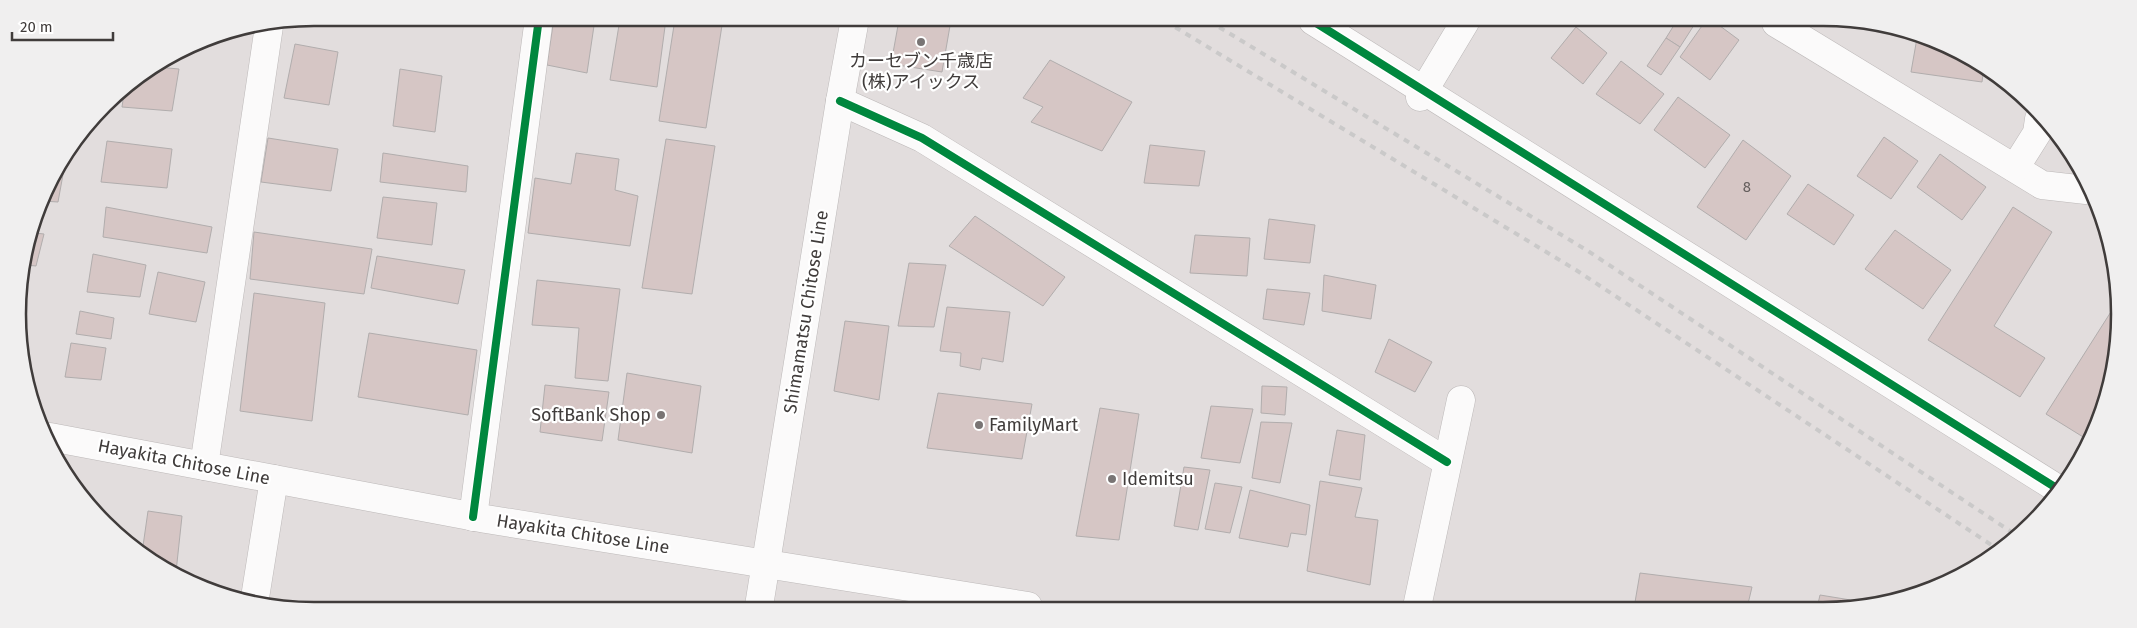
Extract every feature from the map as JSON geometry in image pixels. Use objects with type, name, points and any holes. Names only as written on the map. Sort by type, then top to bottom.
[{"type":"street","points":[[473,517],[538,26]]},
{"type":"street","name":"Shimamatsu Chitose Line","points":[[760,602],[840,101],[854,26]]},
{"type":"street","points":[[1320,26],[1421,93],[2053,486]]},
{"type":"street","points":[[1421,93],[1463,26]]},
{"type":"street","points":[[1781,26],[2042,184],[2082,189]]},
{"type":"street","points":[[204,466],[268,30]]},
{"type":"street","points":[[840,101],[922,138],[1447,462]]},
{"type":"street","points":[[2015,168],[2037,133],[2038,123]]},
{"type":"street","points":[[1418,602],[1461,400]]},
{"type":"street","name":"Hayakita Chitose Line","points":[[55,438],[473,517],[1004,602]]},
{"type":"street","points":[[255,595],[274,479]]},
{"type":"building","points":[[553,26],[594,26],[587,73],[547,65]]},
{"type":"building","points":[[619,26],[665,26],[657,87],[610,80]]},
{"type":"building","points":[[674,26],[722,26],[706,128],[659,121]]},
{"type":"building","name":"カーセブン千歳店 (株)アイックス","points":[[898,26],[950,26],[942,72],[891,64]]},
{"type":"building","points":[[1674,26],[1693,26],[1680,47],[1666,38]]},
{"type":"building","points":[[1702,26],[1720,26],[1739,40],[1710,80],[1680,57]]},
{"type":"building","points":[[1576,27],[1607,53],[1583,84],[1551,58]]},
{"type":"building","points":[[1666,38],[1680,47],[1661,75],[1647,66]]},
{"type":"building","points":[[1916,42],[1950,56],[1983,75],[1982,82],[1911,72]]},
{"type":"building","points":[[295,44],[338,52],[329,105],[284,98]]},
{"type":"building","points":[[1050,60],[1132,102],[1102,151],[1031,122],[1043,107],[1023,98]]},
{"type":"building","points":[[1621,61],[1664,94],[1640,124],[1596,94]]},
{"type":"building","points":[[166,68],[179,69],[172,111],[122,107],[124,98],[154,75]]},
{"type":"building","points":[[400,69],[442,76],[435,132],[393,126]]},
{"type":"building","points":[[1678,97],[1730,135],[1705,168],[1654,130]]},
{"type":"building","points":[[1884,137],[1918,161],[1891,199],[1857,176]]},
{"type":"building","points":[[268,138],[338,149],[331,191],[261,182]]},
{"type":"building","points":[[666,139],[715,146],[692,294],[642,288]]},
{"type":"building","points":[[1743,140],[1791,176],[1746,240],[1697,207]]},
{"type":"building","points":[[107,141],[172,149],[167,188],[101,182]]},
{"type":"building","points":[[1150,145],[1205,151],[1199,186],[1144,183]]},
{"type":"building","points":[[383,153],[468,166],[466,192],[380,182]]},
{"type":"building","points":[[576,153],[619,159],[615,190],[638,196],[630,246],[528,233],[535,178],[571,184]]},
{"type":"building","points":[[1940,154],[1986,187],[1962,220],[1917,187]]},
{"type":"building","points":[[63,173],[58,202],[49,201]]},
{"type":"building","points":[[1808,184],[1854,215],[1834,245],[1787,214]]},
{"type":"building","points":[[383,197],[437,203],[432,245],[377,238]]},
{"type":"building","points":[[106,207],[212,227],[207,253],[103,237]]},
{"type":"building","points":[[2013,207],[2052,232],[1994,326],[2045,358],[2020,397],[1928,340]]},
{"type":"building","points":[[975,216],[1065,277],[1043,306],[949,246]]},
{"type":"building","points":[[1269,219],[1315,225],[1310,263],[1264,259]]},
{"type":"building","points":[[1895,230],[1951,270],[1923,309],[1865,269]]},
{"type":"building","points":[[254,232],[372,249],[364,294],[250,279]]},
{"type":"building","points":[[38,233],[44,234],[36,266],[31,265],[36,240]]},
{"type":"building","points":[[1195,235],[1250,238],[1247,276],[1190,273]]},
{"type":"building","points":[[93,254],[146,265],[140,297],[87,292]]},
{"type":"building","points":[[377,256],[465,270],[458,304],[371,288]]},
{"type":"building","points":[[909,263],[946,265],[934,327],[898,326]]},
{"type":"building","points":[[158,272],[205,282],[196,322],[149,314]]},
{"type":"building","points":[[1324,275],[1376,285],[1371,319],[1322,311]]},
{"type":"building","points":[[537,280],[620,289],[608,381],[575,378],[579,328],[532,325]]},
{"type":"building","points":[[1267,289],[1310,293],[1304,325],[1263,319]]},
{"type":"building","points":[[254,293],[325,303],[312,421],[240,411]]},
{"type":"building","points":[[947,307],[1010,312],[1003,362],[982,358],[980,370],[960,366],[961,353],[940,351]]},
{"type":"building","points":[[80,311],[114,318],[111,339],[76,334]]},
{"type":"building","points":[[2111,312],[2108,352],[2101,388],[2083,437],[2046,414]]},
{"type":"building","points":[[845,321],[889,326],[879,400],[834,391]]},
{"type":"building","points":[[369,333],[477,350],[468,415],[358,397]]},
{"type":"building","points":[[1389,339],[1432,362],[1415,392],[1375,372]]},
{"type":"building","points":[[71,343],[106,348],[101,380],[65,377]]},
{"type":"building","points":[[627,373],[701,386],[692,453],[618,440]]},
{"type":"building","points":[[545,385],[609,392],[602,441],[540,432]]},
{"type":"building","points":[[1262,386],[1287,387],[1285,415],[1261,413]]},
{"type":"building","points":[[938,393],[1032,404],[1022,459],[927,448]]},
{"type":"building","points":[[1211,406],[1253,409],[1240,463],[1201,458]]},
{"type":"building","points":[[1100,408],[1139,414],[1119,540],[1076,536]]},
{"type":"building","points":[[1261,422],[1292,423],[1280,483],[1252,478]]},
{"type":"building","points":[[1337,430],[1365,435],[1360,480],[1329,475]]},
{"type":"building","points":[[1184,467],[1210,470],[1198,530],[1174,526]]},
{"type":"building","points":[[1320,481],[1362,488],[1355,517],[1378,520],[1370,585],[1307,571]]},
{"type":"building","points":[[1215,483],[1242,487],[1230,533],[1205,529]]},
{"type":"building","points":[[1250,490],[1310,505],[1306,535],[1291,533],[1288,547],[1239,538]]},
{"type":"building","points":[[148,511],[182,516],[177,566],[143,545]]},
{"type":"building","points":[[1640,573],[1752,587],[1748,602],[1635,602]]},
{"type":"building","points":[[1820,595],[1851,600],[1842,601],[1818,602]]},
{"type":"railway","points":[[1173,26],[1576,270],[1993,546]]},
{"type":"railway","points":[[1217,26],[1588,251],[2011,532]]},
{"type":"cycle path","points":[[473,517],[538,26]]},
{"type":"cycle path","points":[[1321,26],[2053,486]]},
{"type":"cycle path","points":[[840,101],[922,138],[1447,462]]},
{"type":"place","name":"カーセブン千歳店 (株)アイックス","points":[[921,42]]},
{"type":"place","name":"SoftBank Shop","points":[[661,415]]},
{"type":"place","name":"FamilyMart","points":[[979,425]]},
{"type":"place","name":"Idemitsu","points":[[1112,479]]}]
